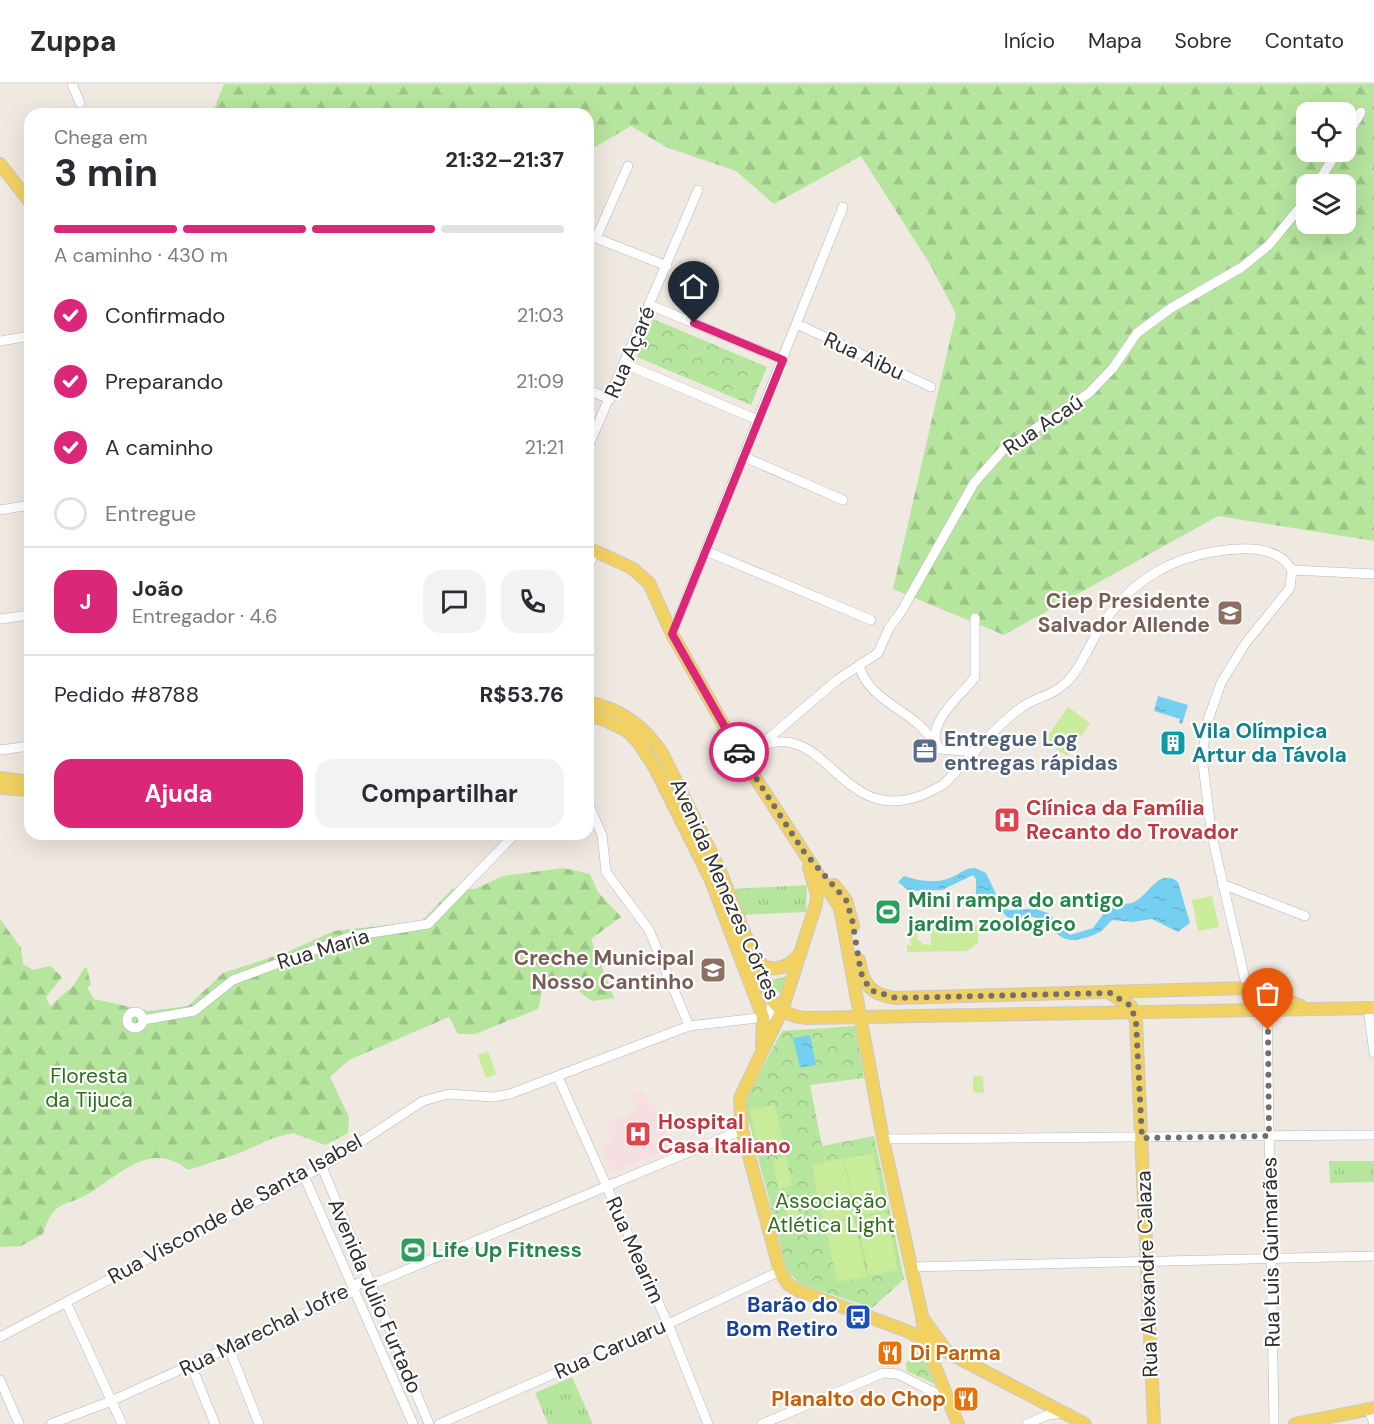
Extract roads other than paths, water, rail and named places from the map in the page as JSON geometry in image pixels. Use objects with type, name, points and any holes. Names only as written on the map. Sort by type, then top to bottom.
[{"type":"main road","points":[[0,164],[24,194]]},
{"type":"main road","points":[[594,551],[632,568],[644,577],[672,634],[743,759],[831,893],[843,917],[883,1139],[922,1316],[924,1339],[958,1424]]},
{"type":"main road","name":"Avenida Menezes Côrtes","points":[[594,703],[632,719],[652,737],[662,753],[719,868],[750,949],[778,1006]]},
{"type":"main road","name":"Avenida Menezes Côrtes","points":[[594,717],[627,731],[638,742],[655,768],[710,878],[763,1017],[762,1046],[754,1072]]},
{"type":"main road","points":[[0,778],[24,781]]},
{"type":"main road","points":[[0,788],[24,790]]},
{"type":"main road","points":[[804,852],[817,894],[801,951],[754,1072],[740,1098],[742,1130],[780,1271],[788,1284],[797,1290],[924,1339],[950,1355],[1085,1424]]},
{"type":"main road","points":[[804,852],[846,900],[852,919],[861,973],[866,986],[876,993],[896,998],[1247,988],[1263,991],[1305,1008]]},
{"type":"main road","points":[[750,949],[763,965],[777,969],[788,965],[801,951]]},
{"type":"main road","points":[[1110,993],[1125,1001],[1135,1013]]},
{"type":"main road","points":[[778,1006],[807,1018],[1371,1008]]},
{"type":"main road","name":"Rua Alexandre Calaza","points":[[1135,1013],[1154,1424]]},
{"type":"main road","points":[[922,1316],[950,1355]]},
{"type":"main road","points":[[1295,1424],[1372,1409]]},
{"type":"street","points":[[72,84],[80,103]]},
{"type":"street","points":[[1356,121],[1361,112]]},
{"type":"street","points":[[594,233],[627,166]]},
{"type":"street","name":"Rua Açaré","points":[[594,434],[698,190]]},
{"type":"street","points":[[672,634],[843,207]]},
{"type":"street","name":"Rua Acaú","points":[[743,759],[859,665],[878,653],[889,628],[901,612],[974,483],[1003,450],[1089,393],[1113,368],[1137,333],[1171,308],[1242,267],[1269,245],[1296,212]]},
{"type":"street","points":[[594,238],[667,266]]},
{"type":"street","points":[[650,305],[783,360]]},
{"type":"street","name":"Rua Aibu","points":[[797,324],[931,387]]},
{"type":"street","points":[[0,341],[24,337]]},
{"type":"street","points":[[625,364],[758,420]]},
{"type":"street","points":[[594,392],[610,399]]},
{"type":"street","points":[[742,456],[843,500]]},
{"type":"street","points":[[0,510],[24,508]]},
{"type":"street","points":[[743,759],[772,743],[798,745],[816,754],[860,792],[876,799],[911,800],[944,784],[1023,706],[1062,687],[1115,606],[1136,586],[1169,564],[1199,554],[1255,549],[1269,551],[1283,558],[1292,570],[1290,588],[1230,665],[1207,723],[1202,757],[1202,777],[1222,884],[1247,988]]},
{"type":"street","points":[[705,551],[871,621]]},
{"type":"street","points":[[1292,570],[1374,574]]},
{"type":"street","points":[[0,619],[24,616]]},
{"type":"street","points":[[937,745],[936,729],[944,711],[975,677],[975,618]]},
{"type":"street","points":[[859,665],[862,676],[884,699],[918,724],[940,749],[975,752]]},
{"type":"street","points":[[0,750],[24,747]]},
{"type":"street","points":[[594,819],[605,847],[606,872],[610,882],[649,930],[689,1026]]},
{"type":"street","name":"Rua Maria","points":[[143,1020],[194,1011],[233,980],[352,936],[428,924],[508,840]]},
{"type":"street","points":[[1222,884],[1305,916]]},
{"type":"street","points":[[763,1017],[778,1006]]},
{"type":"street","points":[[1371,1008],[1374,1053]]},
{"type":"street","name":"Rua Luis Guimarães","points":[[1267,1009],[1274,1424]]},
{"type":"street","name":"Rua Visconde de Santa Isabel","points":[[0,1336],[322,1167],[407,1110],[433,1096],[465,1094],[493,1097],[558,1077],[689,1026],[763,1017]]},
{"type":"street","name":"Rua Mearim","points":[[558,1077],[668,1324],[708,1424]]},
{"type":"street","name":"Rua Marechal Jofre","points":[[51,1424],[111,1401],[355,1294],[358,1283],[371,1287],[742,1130]]},
{"type":"street","points":[[883,1139],[1374,1135]]},
{"type":"street","name":"Avenida Julio Furtado","points":[[322,1167],[429,1423]]},
{"type":"street","name":"Avenida Julio Furtado","points":[[304,1176],[414,1424]]},
{"type":"street","points":[[911,1267],[1374,1256]]},
{"type":"street","name":"Rua Caruaru","points":[[439,1424],[668,1324],[780,1271]]},
{"type":"street","points":[[66,1302],[122,1424]]},
{"type":"street","points":[[229,1348],[259,1424]]},
{"type":"street","points":[[191,1365],[215,1424]]},
{"type":"street","points":[[762,1424],[883,1372],[898,1374],[947,1399]]},
{"type":"street","points":[[0,1380],[19,1424]]},
{"type":"street","points":[[1372,1409],[1374,1424]]},
{"type":"street","points":[[1027,1424],[1048,1415],[1064,1413]]},
{"type":"street","points":[[414,1424],[420,1420],[429,1423]]},
{"type":"water","points":[[1158,696],[1188,705],[1182,724],[1179,723],[1180,719],[1154,711]]},
{"type":"water","points":[[975,868],[986,873],[998,898],[1008,910],[1036,909],[1048,913],[1070,935],[1093,928],[1110,905],[1134,902],[1159,880],[1165,878],[1178,882],[1190,923],[1178,932],[1152,919],[1133,922],[1113,920],[1098,933],[1086,938],[1069,940],[1034,917],[1008,918],[999,908],[980,901],[976,896],[976,879],[973,875],[942,890],[909,891],[898,882],[904,876],[922,880],[940,880]]},
{"type":"water","points":[[810,1035],[816,1065],[800,1068],[793,1038]]},
{"type":"place","name":"Ciep Presidente Salvador Allende","points":[[1230,613]]},
{"type":"place","name":"Vila Olímpica Artur da Távola","points":[[1173,743]]},
{"type":"place","name":"Entregue Log entregas rápidas","points":[[925,751]]},
{"type":"place","name":"Clínica da Família Recanto do Trovador","points":[[1007,820]]},
{"type":"place","name":"Mini rampa do antigo jardim zoológico","points":[[888,912]]},
{"type":"place","name":"Creche Municipal Nosso Cantinho","points":[[713,970]]},
{"type":"place","name":"Hospital Casa Italiano","points":[[638,1134]]},
{"type":"place","name":"Life Up Fitness","points":[[413,1250]]},
{"type":"place","name":"Barão do Bom Retiro","points":[[858,1317]]},
{"type":"place","name":"Di Parma","points":[[890,1353]]},
{"type":"place","name":"Planalto do Chop","points":[[966,1399]]},
{"type":"park label","name":"Floresta da Tijuca","points":[[89,1088]]},
{"type":"park label","name":"Associação Atlética Light","points":[[831,1213]]}]
